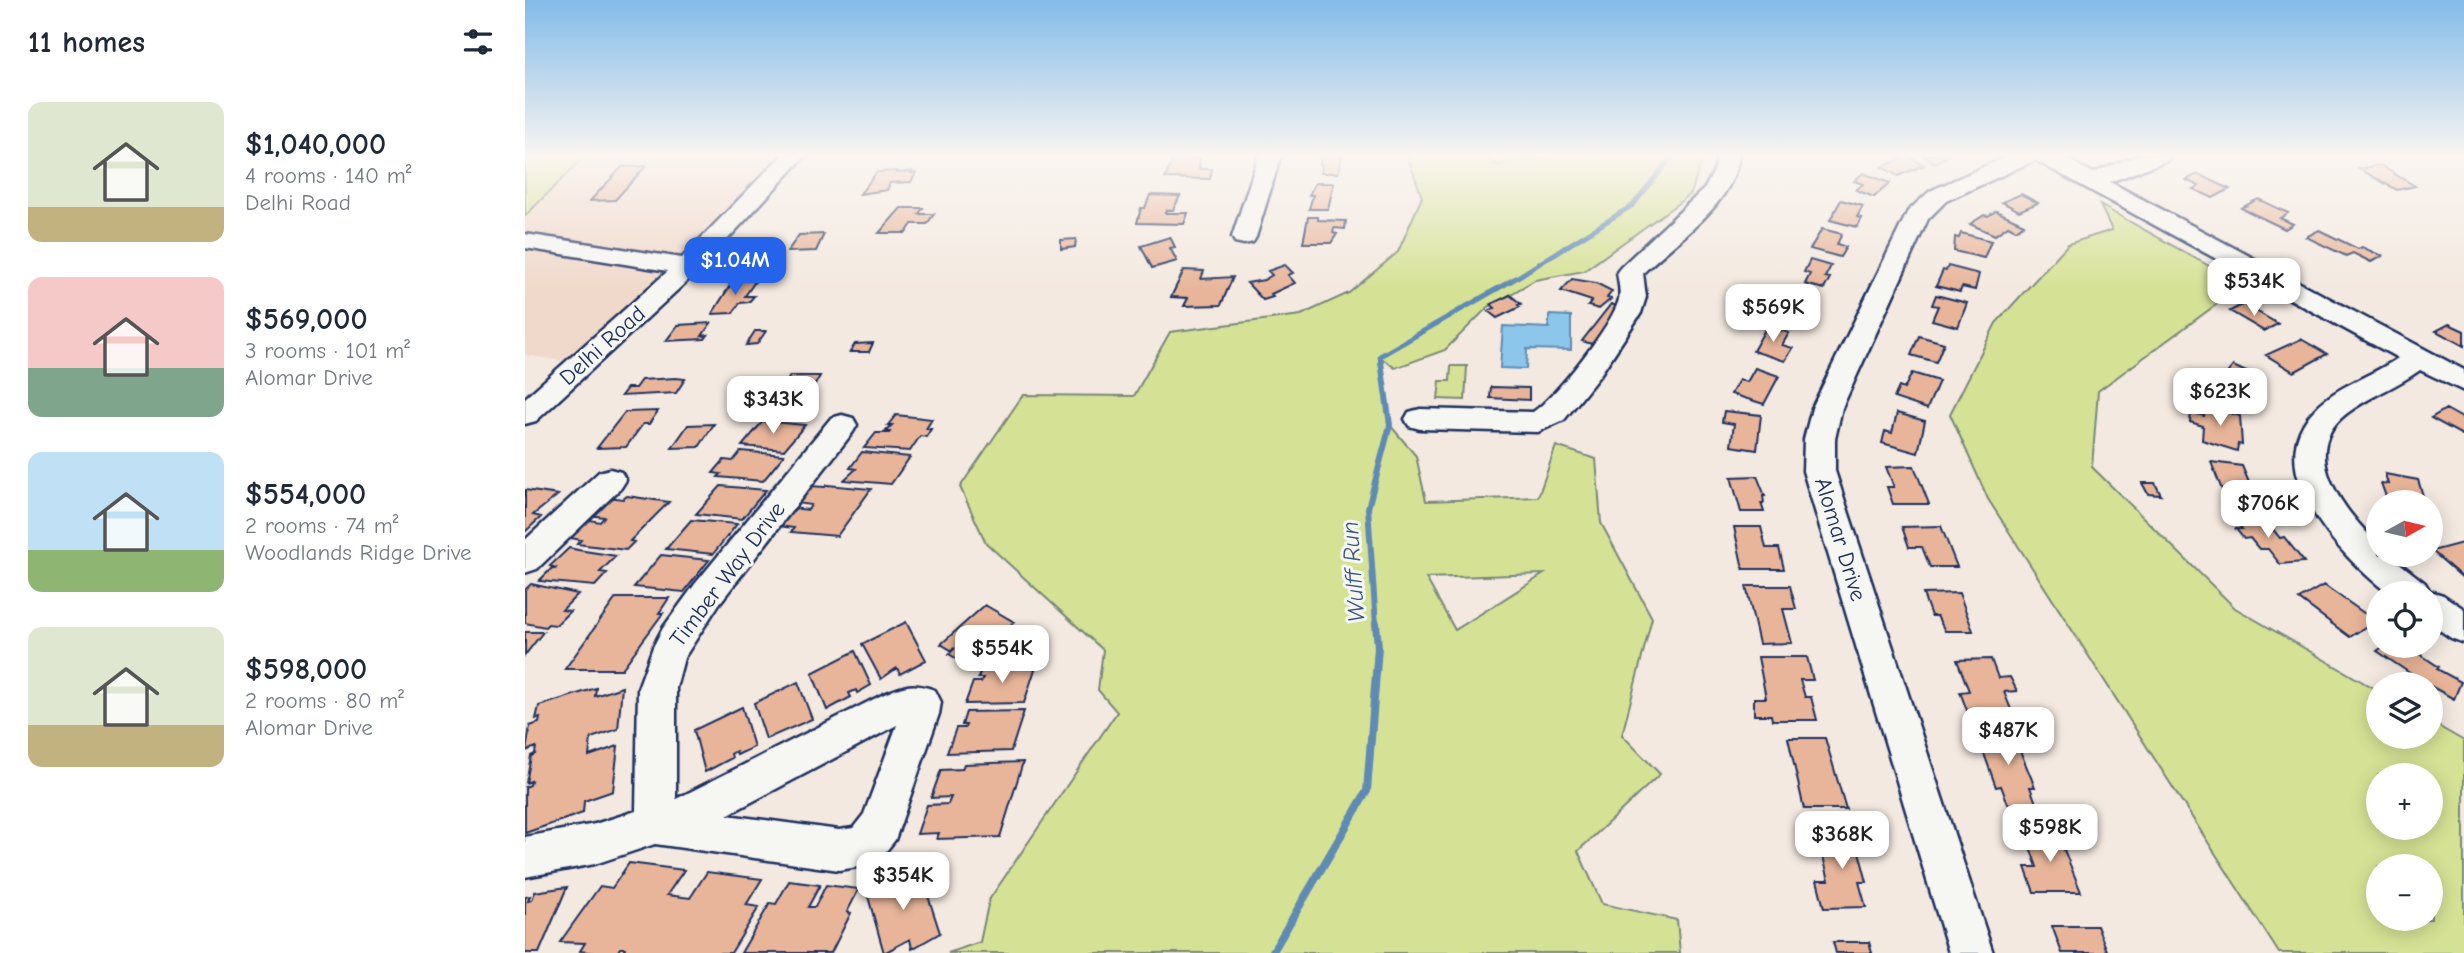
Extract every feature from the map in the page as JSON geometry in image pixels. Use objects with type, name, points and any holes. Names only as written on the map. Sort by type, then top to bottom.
[{"type":"street","name":"Delhi Road","points":[[525,414],[688,267],[753,199]]},
{"type":"street","points":[[1244,237],[1256,199]]},
{"type":"street","points":[[1420,419],[1538,422],[1553,413],[1590,368],[1627,313],[1633,297],[1630,272],[1709,199]]},
{"type":"street","name":"Alomar Drive","points":[[1934,199],[1916,216],[1827,408],[1817,449],[1819,471],[1971,953]]},
{"type":"street","points":[[2127,199],[2464,382]]},
{"type":"street","points":[[525,241],[688,267]]},
{"type":"street","points":[[2398,581],[2371,560],[2331,514],[2318,491],[2311,469],[2309,449],[2322,418],[2338,405],[2407,367],[2418,357]]},
{"type":"street","name":"Timber Way Drive","points":[[656,825],[657,688],[666,658],[676,638],[707,594],[842,425]]},
{"type":"street","points":[[525,560],[610,480]]},
{"type":"street","points":[[2443,614],[2464,628]]},
{"type":"street","points":[[525,857],[594,844],[656,825],[713,803],[911,700],[922,702],[880,826],[864,846],[839,850],[656,825]]},
{"type":"shaded area","points":[[525,199],[750,199],[582,364],[525,355]]},
{"type":"green space","points":[[525,199],[542,199],[525,216]]},
{"type":"green space","points":[[1421,199],[1683,199],[1584,271],[1535,280],[1487,308],[1445,350],[1395,368],[1380,357],[1390,425],[1416,456],[1426,501],[1538,497],[1556,446],[1596,459],[1601,523],[1652,618],[1622,735],[1660,774],[1578,851],[1602,904],[1677,920],[1680,953],[948,953],[980,942],[989,900],[1117,712],[1098,690],[1103,650],[986,543],[960,487],[1023,395],[1134,396],[1170,332],[1301,315],[1349,293],[1398,252]],"holes":[[[1544,574],[1455,630],[1426,578]]]},
{"type":"green space","points":[[2100,205],[2243,285],[2098,391],[2092,467],[2235,608],[2366,684],[2366,749],[2443,749],[2443,729],[2464,741],[2464,953],[2279,953],[1988,499],[1950,414],[1996,323],[2068,244],[2112,230]]},
{"type":"green space","points":[[1451,366],[1467,366],[1465,400],[1438,399],[1440,381],[1450,381]]},
{"type":"water","points":[[1549,315],[1571,316],[1571,350],[1527,349],[1526,369],[1500,368],[1503,326],[1549,328]]},
{"type":"building","points":[[1148,199],[1178,199],[1173,210],[1167,210],[1165,213],[1188,213],[1184,224],[1137,223],[1141,208],[1145,208]]},
{"type":"building","points":[[1312,199],[1330,199],[1328,209],[1309,209]]},
{"type":"building","points":[[2031,199],[2038,203],[2019,211],[2002,202]]},
{"type":"building","points":[[2259,199],[2288,213],[2280,218],[2293,224],[2285,229],[2241,208]]},
{"type":"building","points":[[1841,200],[1863,206],[1857,217],[1862,218],[1857,227],[1830,220]]},
{"type":"building","points":[[901,208],[923,208],[919,214],[934,214],[927,224],[912,224],[906,233],[879,233]]},
{"type":"building","points":[[1996,211],[2024,224],[2016,230],[2008,226],[1995,235],[1970,224]]},
{"type":"building","points":[[1308,217],[1346,221],[1345,229],[1334,228],[1333,233],[1337,234],[1331,243],[1303,243]]},
{"type":"building","points":[[1822,229],[1842,234],[1837,244],[1846,247],[1840,257],[1810,249]]},
{"type":"building","points":[[2319,230],[2358,249],[2362,247],[2382,256],[2371,262],[2353,253],[2346,256],[2306,237]]},
{"type":"building","points":[[1961,233],[1991,241],[1984,258],[1954,251],[1955,237],[1959,238]]},
{"type":"building","points":[[824,234],[816,251],[787,252],[799,235]]},
{"type":"building","points":[[1170,237],[1175,247],[1170,248],[1177,261],[1152,268],[1141,246]]},
{"type":"building","points":[[1076,239],[1075,247],[1061,249],[1061,240]]},
{"type":"building","points":[[1810,260],[1831,266],[1825,277],[1830,278],[1824,289],[1805,284],[1810,274],[1804,272]]},
{"type":"building","points":[[1285,265],[1293,273],[1288,275],[1295,283],[1271,294],[1273,297],[1263,300],[1247,283],[1264,280],[1272,275],[1268,271]]},
{"type":"building","points":[[1948,266],[1979,274],[1975,290],[1962,287],[1960,292],[1936,286],[1943,270],[1946,271]]},
{"type":"building","points":[[1184,270],[1204,271],[1201,279],[1233,277],[1221,305],[1184,306],[1188,298],[1171,297]]},
{"type":"building","points":[[1572,279],[1596,283],[1612,291],[1607,298],[1611,299],[1599,309],[1588,306],[1592,301],[1561,291]]},
{"type":"building","points":[[756,280],[745,296],[754,296],[749,302],[740,303],[733,313],[712,314],[733,281]]},
{"type":"building","points":[[1792,294],[1816,301],[1804,326],[1778,317]]},
{"type":"building","points":[[1510,295],[1521,304],[1518,305],[1520,307],[1497,318],[1488,311],[1495,308],[1491,304]]},
{"type":"building","points":[[1936,295],[1967,303],[1958,327],[1932,320],[1938,306],[1932,305]]},
{"type":"building","points":[[1611,304],[1620,307],[1592,344],[1582,341]]},
{"type":"building","points":[[2244,304],[2278,324],[2264,331],[2230,311]]},
{"type":"building","points":[[711,323],[702,336],[708,335],[705,339],[666,341],[678,325]]},
{"type":"building","points":[[2449,324],[2464,331],[2464,346],[2436,331]]},
{"type":"building","points":[[1767,326],[1789,333],[1782,345],[1793,348],[1785,361],[1753,351]]},
{"type":"building","points":[[755,331],[766,331],[757,344],[746,345]]},
{"type":"building","points":[[1919,336],[1944,343],[1936,362],[1911,355]]},
{"type":"building","points":[[2301,339],[2327,354],[2294,372],[2266,355]]},
{"type":"building","points":[[873,343],[869,352],[850,352],[855,344]]},
{"type":"building","points":[[2233,366],[2264,380],[2261,385],[2264,386],[2245,406],[2213,391]]},
{"type":"building","points":[[1755,368],[1779,376],[1764,404],[1731,394],[1739,380],[1747,382]]},
{"type":"building","points":[[1912,373],[1939,381],[1927,409],[1894,398],[1899,387],[1904,389]]},
{"type":"building","points":[[790,376],[820,376],[810,393],[780,394]]},
{"type":"building","points":[[685,379],[676,393],[621,396],[627,388],[635,388],[641,380]]},
{"type":"building","points":[[1491,387],[1529,388],[1529,400],[1490,398]]},
{"type":"building","points":[[2206,406],[2240,416],[2242,445],[2238,444],[2237,451],[2202,440],[2203,426],[2190,422],[2191,412],[2204,416]]},
{"type":"building","points":[[2446,409],[2464,419],[2464,436],[2431,418]]},
{"type":"building","points":[[658,411],[649,424],[643,424],[626,447],[597,448],[625,412]]},
{"type":"building","points":[[1724,411],[1761,415],[1757,450],[1731,446],[1734,424],[1722,422]]},
{"type":"building","points":[[1897,413],[1925,421],[1918,453],[1882,443],[1885,431],[1892,433]]},
{"type":"building","points":[[896,415],[932,419],[926,429],[931,429],[926,437],[920,436],[910,451],[864,448],[876,433],[890,432],[886,431],[892,425],[888,425]]},
{"type":"building","points":[[763,421],[805,425],[784,450],[742,446]]},
{"type":"building","points":[[714,424],[699,447],[672,448],[688,425]]},
{"type":"building","points":[[741,451],[784,455],[763,481],[718,477],[721,474],[713,473],[724,460],[733,461]]},
{"type":"building","points":[[862,452],[910,457],[891,484],[844,480],[856,469],[850,468]]},
{"type":"building","points":[[2211,462],[2242,466],[2256,499],[2224,495]]},
{"type":"building","points":[[1914,466],[1929,504],[1893,504],[1887,487],[1894,487],[1886,467]]},
{"type":"building","points":[[2385,474],[2418,480],[2421,490],[2384,490],[2381,483],[2388,484]]},
{"type":"building","points":[[1757,476],[1765,496],[1764,503],[1761,503],[1764,512],[1741,512],[1731,477]]},
{"type":"building","points":[[2142,483],[2155,483],[2161,495],[2148,494]]},
{"type":"building","points":[[721,486],[766,490],[742,519],[696,514]]},
{"type":"building","points":[[809,486],[871,489],[837,536],[791,532],[794,528],[778,526],[792,508],[808,510],[811,505],[796,503]]},
{"type":"building","points":[[525,490],[558,495],[533,515],[541,517],[525,532]]},
{"type":"building","points":[[627,496],[669,502],[630,541],[634,542],[626,550],[577,544],[581,540],[566,537],[585,519],[600,522],[604,517],[589,515],[608,497],[623,499]]},
{"type":"building","points":[[2264,518],[2304,562],[2280,564],[2268,549],[2259,549],[2250,538],[2244,539],[2236,529],[2242,529],[2235,520]]},
{"type":"building","points":[[691,520],[737,524],[713,554],[666,549]]},
{"type":"building","points":[[1941,526],[1957,567],[1930,567],[1922,547],[1909,547],[1902,527]]},
{"type":"building","points":[[1734,527],[1761,527],[1766,548],[1779,548],[1784,569],[1743,569]]},
{"type":"building","points":[[2462,543],[2464,545],[2464,579],[2443,561],[2443,548]]},
{"type":"building","points":[[569,548],[616,556],[600,572],[607,573],[595,586],[539,581],[552,568],[556,568],[550,566]]},
{"type":"building","points":[[661,555],[709,560],[684,592],[634,587]]},
{"type":"building","points":[[531,584],[578,594],[562,610],[570,611],[556,625],[548,624],[545,627],[525,623],[525,590]]},
{"type":"building","points":[[2324,585],[2366,614],[2366,626],[2350,637],[2299,599]]},
{"type":"building","points":[[1746,586],[1790,586],[1796,609],[1783,609],[1792,643],[1759,644]]},
{"type":"building","points":[[1959,593],[1973,631],[1945,631],[1937,616],[1931,616],[1923,594]]},
{"type":"building","points":[[616,598],[669,598],[659,613],[663,613],[622,669],[565,669]]},
{"type":"building","points":[[985,605],[1014,622],[967,665],[949,654],[955,648],[951,650],[941,644]]},
{"type":"building","points":[[906,622],[926,660],[900,674],[897,668],[881,679],[862,644]]},
{"type":"building","points":[[525,632],[543,632],[525,655]]},
{"type":"building","points":[[855,651],[871,685],[857,693],[856,690],[849,693],[851,697],[827,710],[812,673]]},
{"type":"building","points":[[1758,657],[1807,657],[1813,680],[1800,680],[1805,697],[1811,697],[1817,720],[1772,720],[1771,715],[1754,715],[1754,698],[1766,698]]},
{"type":"building","points":[[2387,658],[2425,658],[2443,672],[2408,672]]},
{"type":"building","points":[[1991,659],[1998,678],[2010,677],[2017,691],[2004,692],[2012,712],[1968,713],[1960,692],[1969,691],[1957,660]]},
{"type":"building","points":[[1036,666],[1024,703],[965,704],[973,682],[981,682],[983,678],[978,678],[982,667]]},
{"type":"building","points":[[2443,672],[2461,682],[2454,699],[2443,693]]},
{"type":"building","points":[[798,682],[812,719],[766,739],[754,703]]},
{"type":"building","points":[[622,687],[618,729],[591,738],[589,756],[618,746],[613,791],[584,801],[583,813],[525,833],[525,787],[530,785],[531,781],[526,783],[531,756],[535,754],[536,747],[526,751],[530,726],[539,723],[540,718],[536,719],[539,706],[596,688],[595,696]]},
{"type":"building","points":[[742,707],[754,747],[737,755],[736,751],[731,754],[732,758],[705,772],[694,730]]},
{"type":"building","points":[[1024,711],[1011,751],[947,753],[956,728],[965,728],[966,725],[962,725],[966,712]]},
{"type":"building","points":[[1977,734],[2013,734],[2035,787],[2030,787],[2036,803],[2008,804],[2001,786],[1996,787]]},
{"type":"building","points":[[1788,738],[1825,738],[1846,809],[1804,809]]},
{"type":"building","points":[[1023,762],[1000,837],[937,839],[939,833],[917,834],[927,805],[948,804],[951,797],[931,798],[941,770],[962,769],[964,764]]},
{"type":"building","points":[[2024,830],[2056,830],[2081,892],[2034,892],[2025,867],[2037,867]]},
{"type":"building","points":[[1817,833],[1854,833],[1867,882],[1859,882],[1866,907],[1824,908],[1817,880],[1829,880]]},
{"type":"building","points":[[629,863],[684,870],[667,895],[690,898],[707,872],[762,879],[746,905],[759,907],[731,953],[633,953],[623,952],[625,948],[620,948],[617,953],[594,953],[580,951],[585,943],[560,942],[600,886],[612,888]]},
{"type":"building","points":[[919,868],[940,933],[912,949],[910,939],[884,953],[867,893],[896,877],[899,885],[904,883],[902,877]]},
{"type":"building","points":[[789,881],[820,885],[808,907],[815,907],[826,885],[859,889],[847,912],[851,913],[831,953],[741,953],[770,903],[776,904]]},
{"type":"building","points":[[567,887],[539,953],[525,953],[525,897],[530,896],[528,901],[532,900],[535,892]]},
{"type":"building","points":[[2052,926],[2097,926],[2108,953],[2062,953]]},
{"type":"building","points":[[1833,942],[1869,942],[1872,953],[1836,953]]},
{"type":"waterway","name":"Wulff Run","points":[[1381,363],[1380,356],[1516,278],[1633,205],[1637,199]]},
{"type":"waterway","name":"Wulff Run","points":[[1376,625],[1368,508],[1390,425],[1381,362]]},
{"type":"waterway","name":"Wulff Run","points":[[1272,953],[1367,791],[1378,647],[1376,623]]}]
